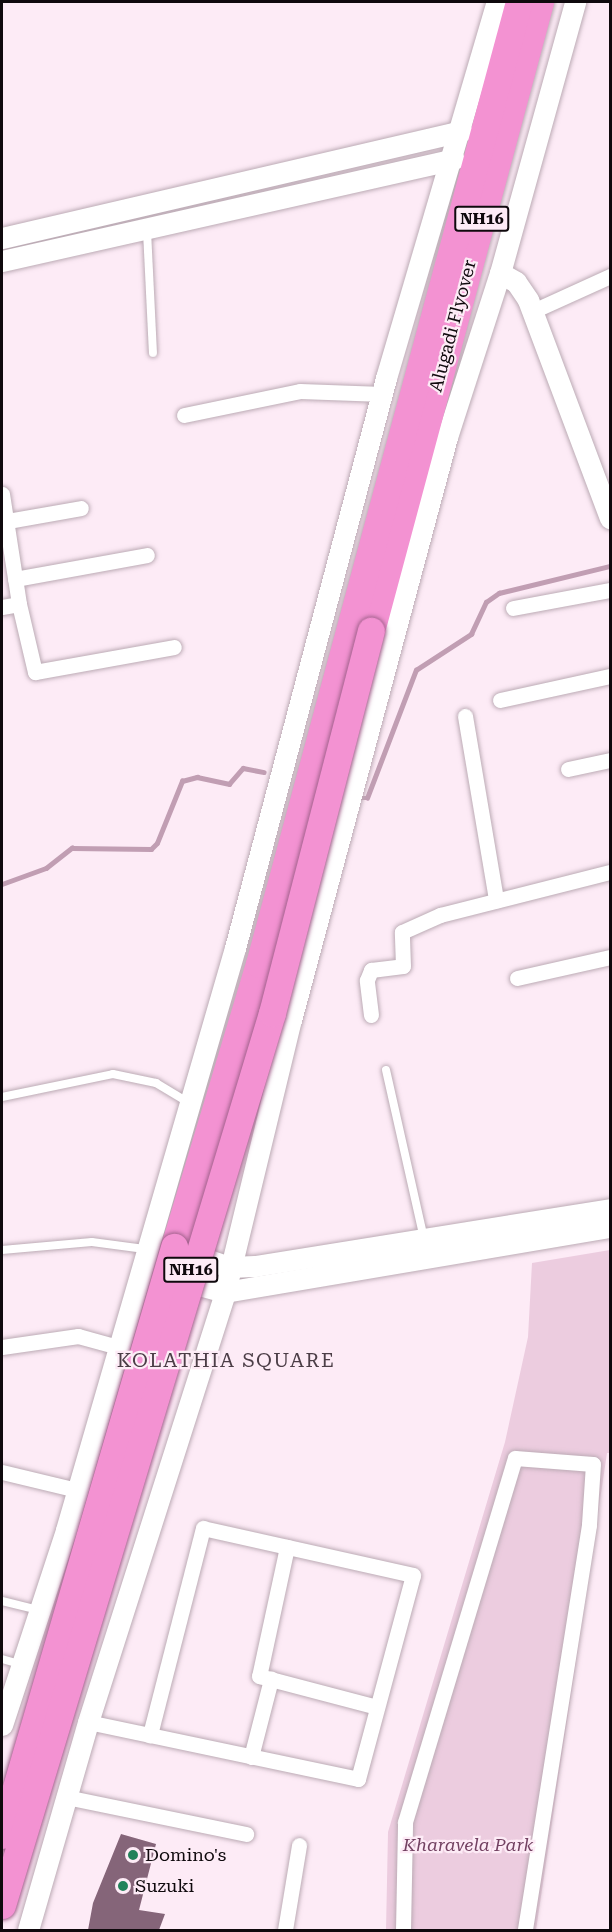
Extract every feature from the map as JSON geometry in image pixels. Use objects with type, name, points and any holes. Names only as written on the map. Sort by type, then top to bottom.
[{"type":"highway","name":"Alugadi Flyover","points":[[356,549],[439,300],[519,2]]},
{"type":"highway","name":"Alugadi Flyover","points":[[396,583],[424,436],[540,2]]},
{"type":"highway","name":"NH16","points":[[2,1905],[282,979],[360,627],[356,549]]},
{"type":"highway","name":"NH16","points":[[2,1835],[360,627],[396,583]]},
{"type":"street","points":[[2,1725],[11,1662],[39,1611],[77,1490],[356,549],[383,394],[454,159],[497,2]]},
{"type":"street","points":[[28,1930],[88,1722],[225,1292],[229,1267],[352,797],[396,583],[447,437],[500,273],[575,2]]},
{"type":"street","points":[[2,238],[462,131]]},
{"type":"street","points":[[2,261],[454,159]]},
{"type":"street","points":[[500,273],[516,282],[533,311],[609,511]]},
{"type":"street","points":[[533,311],[610,276]]},
{"type":"street","points":[[184,415],[300,391],[383,394]]},
{"type":"street","points":[[2,494],[4,521],[19,604],[35,672],[174,647]]},
{"type":"street","points":[[4,521],[81,508]]},
{"type":"street","points":[[15,579],[147,555]]},
{"type":"street","points":[[513,608],[610,590]]},
{"type":"street","points":[[2,607],[19,604]]},
{"type":"street","points":[[500,700],[610,676]]},
{"type":"street","points":[[465,716],[496,900]]},
{"type":"street","points":[[568,769],[610,760]]},
{"type":"street","points":[[371,1016],[367,980],[371,970],[403,966],[402,932],[440,915],[610,872]]},
{"type":"street","points":[[518,978],[610,957]]},
{"type":"street","points":[[146,1252],[229,1267],[610,1209]]},
{"type":"street","points":[[146,1252],[225,1292],[610,1227]]},
{"type":"street","points":[[2,1347],[78,1336],[118,1347]]},
{"type":"street","points":[[403,1930],[405,1822],[514,1458],[593,1464],[589,1525],[525,1930]]},
{"type":"street","points":[[2,1472],[77,1490]]},
{"type":"street","points":[[88,1722],[358,1779],[413,1575],[203,1528],[150,1735]]},
{"type":"street","points":[[287,1547],[259,1676],[377,1707]]},
{"type":"street","points":[[251,1757],[271,1679]]},
{"type":"street","points":[[66,1797],[246,1834]]},
{"type":"street","points":[[285,1930],[298,1845]]},
{"type":"lane","points":[[147,230],[153,353]]},
{"type":"lane","points":[[386,1070],[424,1239]]},
{"type":"lane","points":[[2,1097],[113,1074],[156,1083],[190,1104]]},
{"type":"lane","points":[[2,1250],[92,1242],[146,1252]]},
{"type":"lane","points":[[2,1601],[39,1611]]},
{"type":"green space","name":"Kharavela Park","points":[[610,1250],[610,1453],[607,1453],[536,1930],[386,1930],[388,1832],[505,1442],[528,1337],[532,1263]]},
{"type":"building","points":[[121,1834],[156,1844],[139,1910],[165,1914],[159,1930],[88,1930],[93,1903]]},
{"type":"waterway","points":[[358,798],[367,798],[416,670],[471,634],[486,602],[499,593],[610,566]]},
{"type":"waterway","points":[[2,884],[46,868],[72,848],[151,849],[157,843],[182,781],[197,777],[229,784],[243,768],[264,772]]},
{"type":"place","name":"Domino's","points":[[133,1855]]},
{"type":"place","name":"Suzuki","points":[[123,1886]]},
{"type":"district","name":"KOLATHIA SQUARE","points":[[226,1360]]}]
